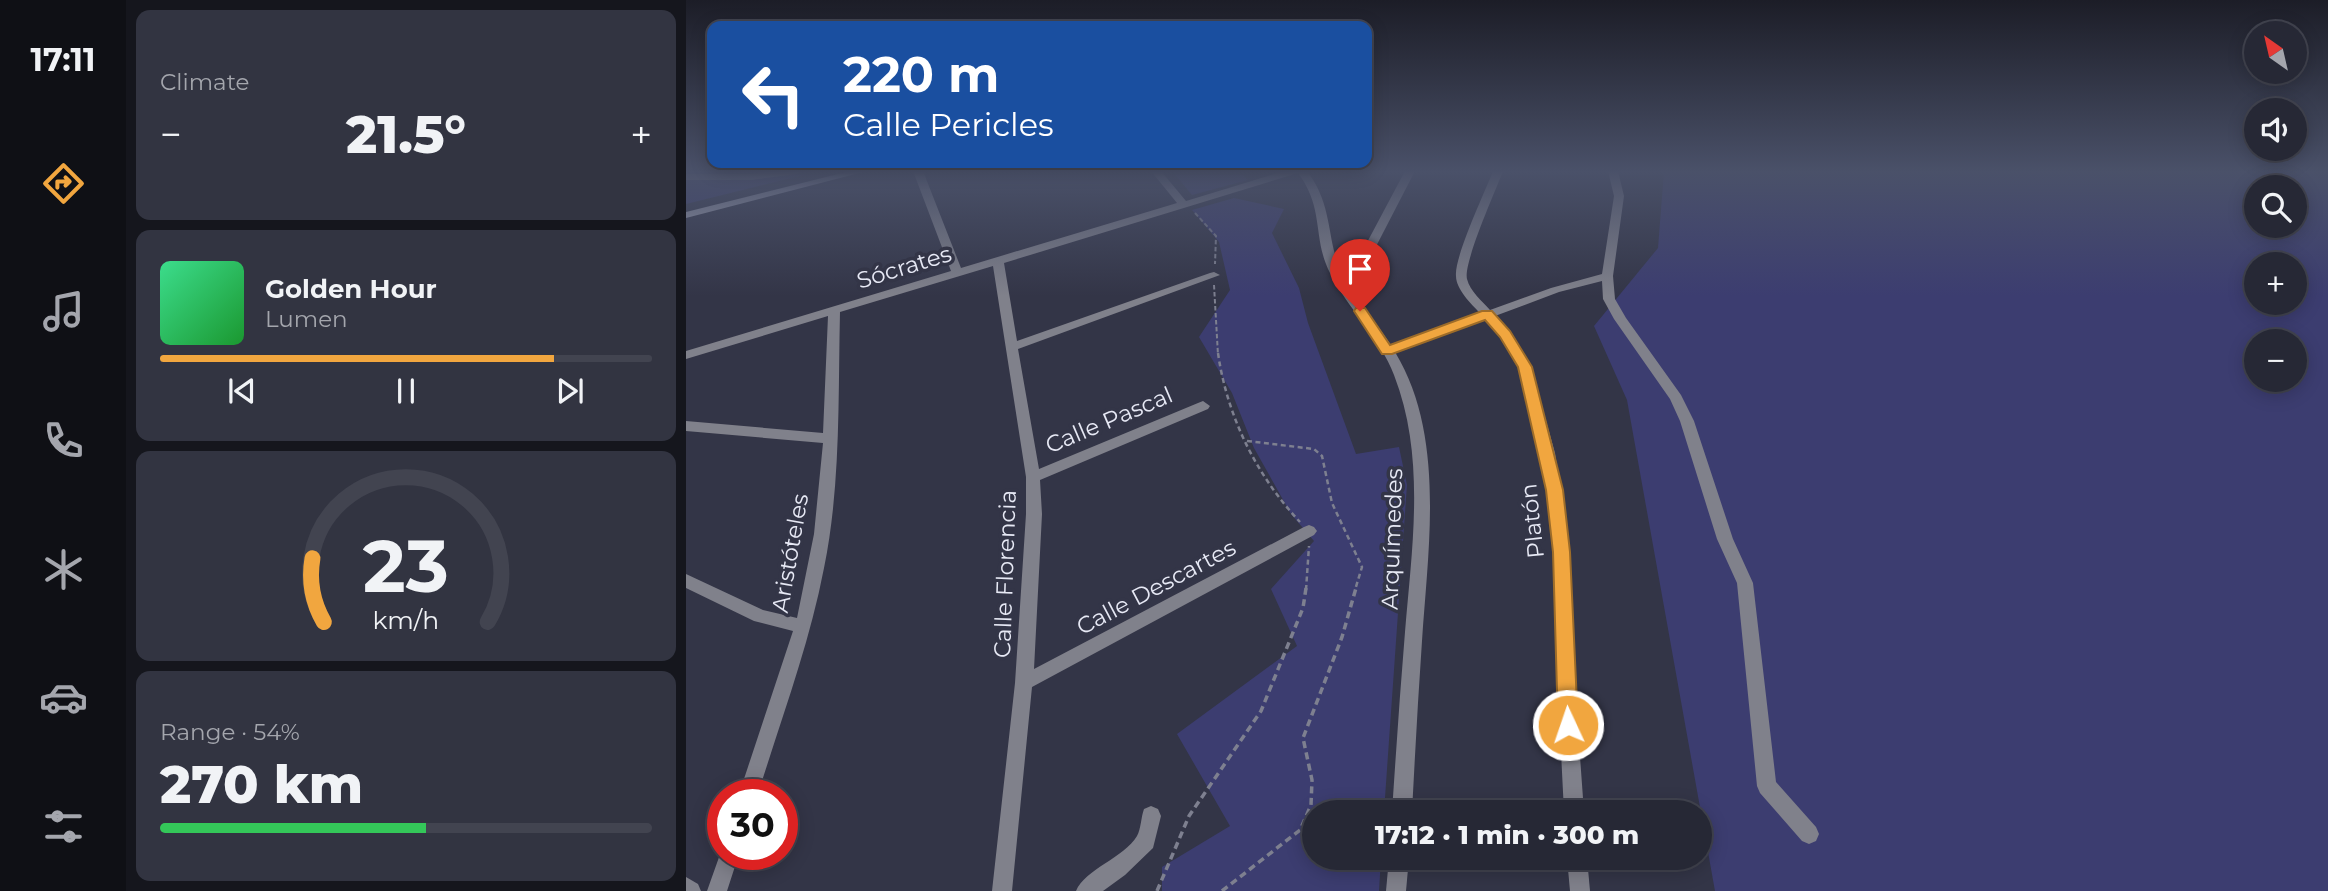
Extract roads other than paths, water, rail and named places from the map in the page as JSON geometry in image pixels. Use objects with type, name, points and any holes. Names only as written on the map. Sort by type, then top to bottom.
[{"type":"street","points":[[934,213],[957,273]]},
{"type":"street","name":"Sócrates","points":[[686,355],[1159,213]]},
{"type":"street","name":"Arquímedes","points":[[1322,213],[1331,263],[1387,351],[1399,373],[1411,407],[1421,482],[1403,800]]},
{"type":"street","points":[[1348,291],[1389,213]]},
{"type":"street","name":"Platón","points":[[1482,213],[1461,270],[1464,286],[1505,334],[1525,367],[1548,453],[1562,552],[1563,632],[1573,800]]},
{"type":"street","points":[[1617,213],[1606,287],[1614,309],[1665,380],[1687,421],[1726,539],[1745,583],[1766,786],[1809,834]]},
{"type":"street","name":"Calle Florencia","points":[[998,261],[1014,346],[1033,477],[1024,683],[1002,891]]},
{"type":"street","points":[[1014,346],[1214,275]]},
{"type":"street","points":[[1387,351],[1487,314],[1607,276]]},
{"type":"street","name":"Aristóteles","points":[[753,779],[802,626],[817,566],[824,516],[834,311]]},
{"type":"street","name":"Calle Pascal","points":[[1033,477],[1203,406]]},
{"type":"street","points":[[686,426],[828,438]]},
{"type":"street","name":"Calle Descartes","points":[[1024,683],[1309,531]]},
{"type":"street","points":[[686,581],[760,616],[802,626]]},
{"type":"street","points":[[1086,891],[1118,868],[1146,841],[1151,816]]},
{"type":"street","points":[[717,891],[724,870]]},
{"type":"street","points":[[1396,891],[1398,870]]},
{"type":"street","points":[[1578,870],[1580,891]]},
{"type":"street","points":[[686,887],[691,891]]}]
